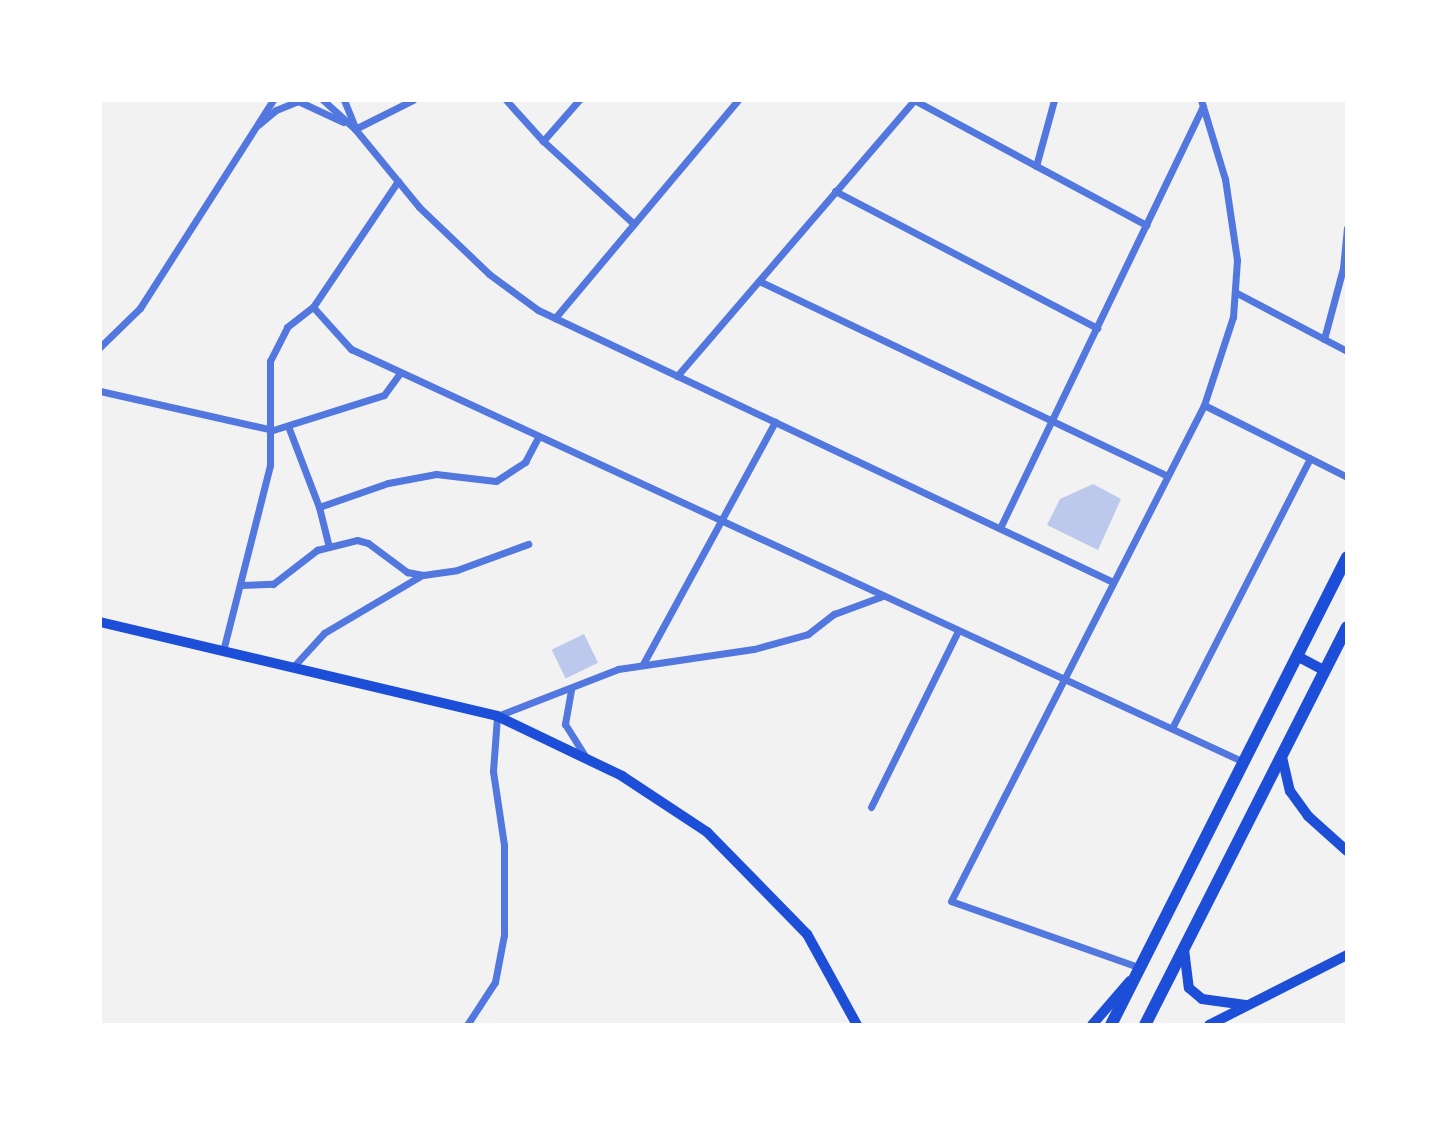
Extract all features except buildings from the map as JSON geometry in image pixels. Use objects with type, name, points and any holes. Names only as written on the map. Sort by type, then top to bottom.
[{"type":"main road","points":[[1111,1025],[1347,557]]},
{"type":"main road","points":[[100,621],[497,716],[622,776],[707,832],[807,934],[857,1025]]},
{"type":"main road","points":[[1145,1025],[1347,627]]},
{"type":"main road","points":[[1297,656],[1325,671]]},
{"type":"main road","points":[[1282,757],[1290,791],[1308,816],[1347,850]]},
{"type":"main road","points":[[1184,949],[1189,988],[1202,999],[1248,1006]]},
{"type":"main road","points":[[1213,1024],[1347,955]]},
{"type":"main road","points":[[1092,1025],[1141,968]]},
{"type":"street","points":[[100,347],[140,308],[248,134],[273,100]]},
{"type":"street","points":[[323,100],[355,129],[398,181],[489,274],[555,318],[1113,582]]},
{"type":"street","points":[[344,100],[355,129]]},
{"type":"street","points":[[355,129],[413,100]]},
{"type":"street","points":[[506,100],[543,141],[634,224]]},
{"type":"street","points":[[543,141],[579,100]]},
{"type":"street","points":[[555,318],[738,100]]},
{"type":"street","points":[[677,376],[914,100],[1146,225]]},
{"type":"street","points":[[1054,100],[1054,110]]},
{"type":"street","points":[[1036,166],[1054,110],[1060,100]]},
{"type":"street","points":[[248,134],[276,110],[298,101],[355,129]]},
{"type":"street","points":[[1000,528],[1202,103]]},
{"type":"street","points":[[1141,968],[951,901],[1203,405],[1233,317],[1237,260],[1225,179],[1202,103]]},
{"type":"street","points":[[223,651],[270,465],[272,429],[267,383],[270,361],[287,327],[313,307],[398,181]]},
{"type":"street","points":[[835,191],[1097,328]]},
{"type":"street","points":[[1324,339],[1343,268],[1347,228]]},
{"type":"street","points":[[759,281],[1167,477]]},
{"type":"street","points":[[1235,292],[1347,351]]},
{"type":"street","points":[[313,307],[351,349],[399,374],[1244,762]]},
{"type":"street","points":[[100,391],[272,429],[384,395],[399,374]]},
{"type":"street","points":[[1203,405],[1347,477]]},
{"type":"street","points":[[643,664],[775,422]]},
{"type":"street","points":[[288,426],[320,507],[329,547]]},
{"type":"street","points":[[320,507],[388,483],[436,474],[496,481],[525,463],[538,438]]},
{"type":"street","points":[[1171,729],[1310,458]]},
{"type":"street","points":[[240,585],[273,584],[299,560],[329,547],[368,543],[407,572],[422,575],[457,570],[528,544]]},
{"type":"street","points":[[293,667],[324,633],[422,575]]},
{"type":"street","points":[[467,1025],[495,982],[504,935],[504,845],[493,771],[497,716],[571,690],[618,668],[754,649],[808,634],[834,614],[883,596]]},
{"type":"street","points":[[870,807],[958,631]]},
{"type":"street","points":[[571,690],[565,724],[587,759]]}]
